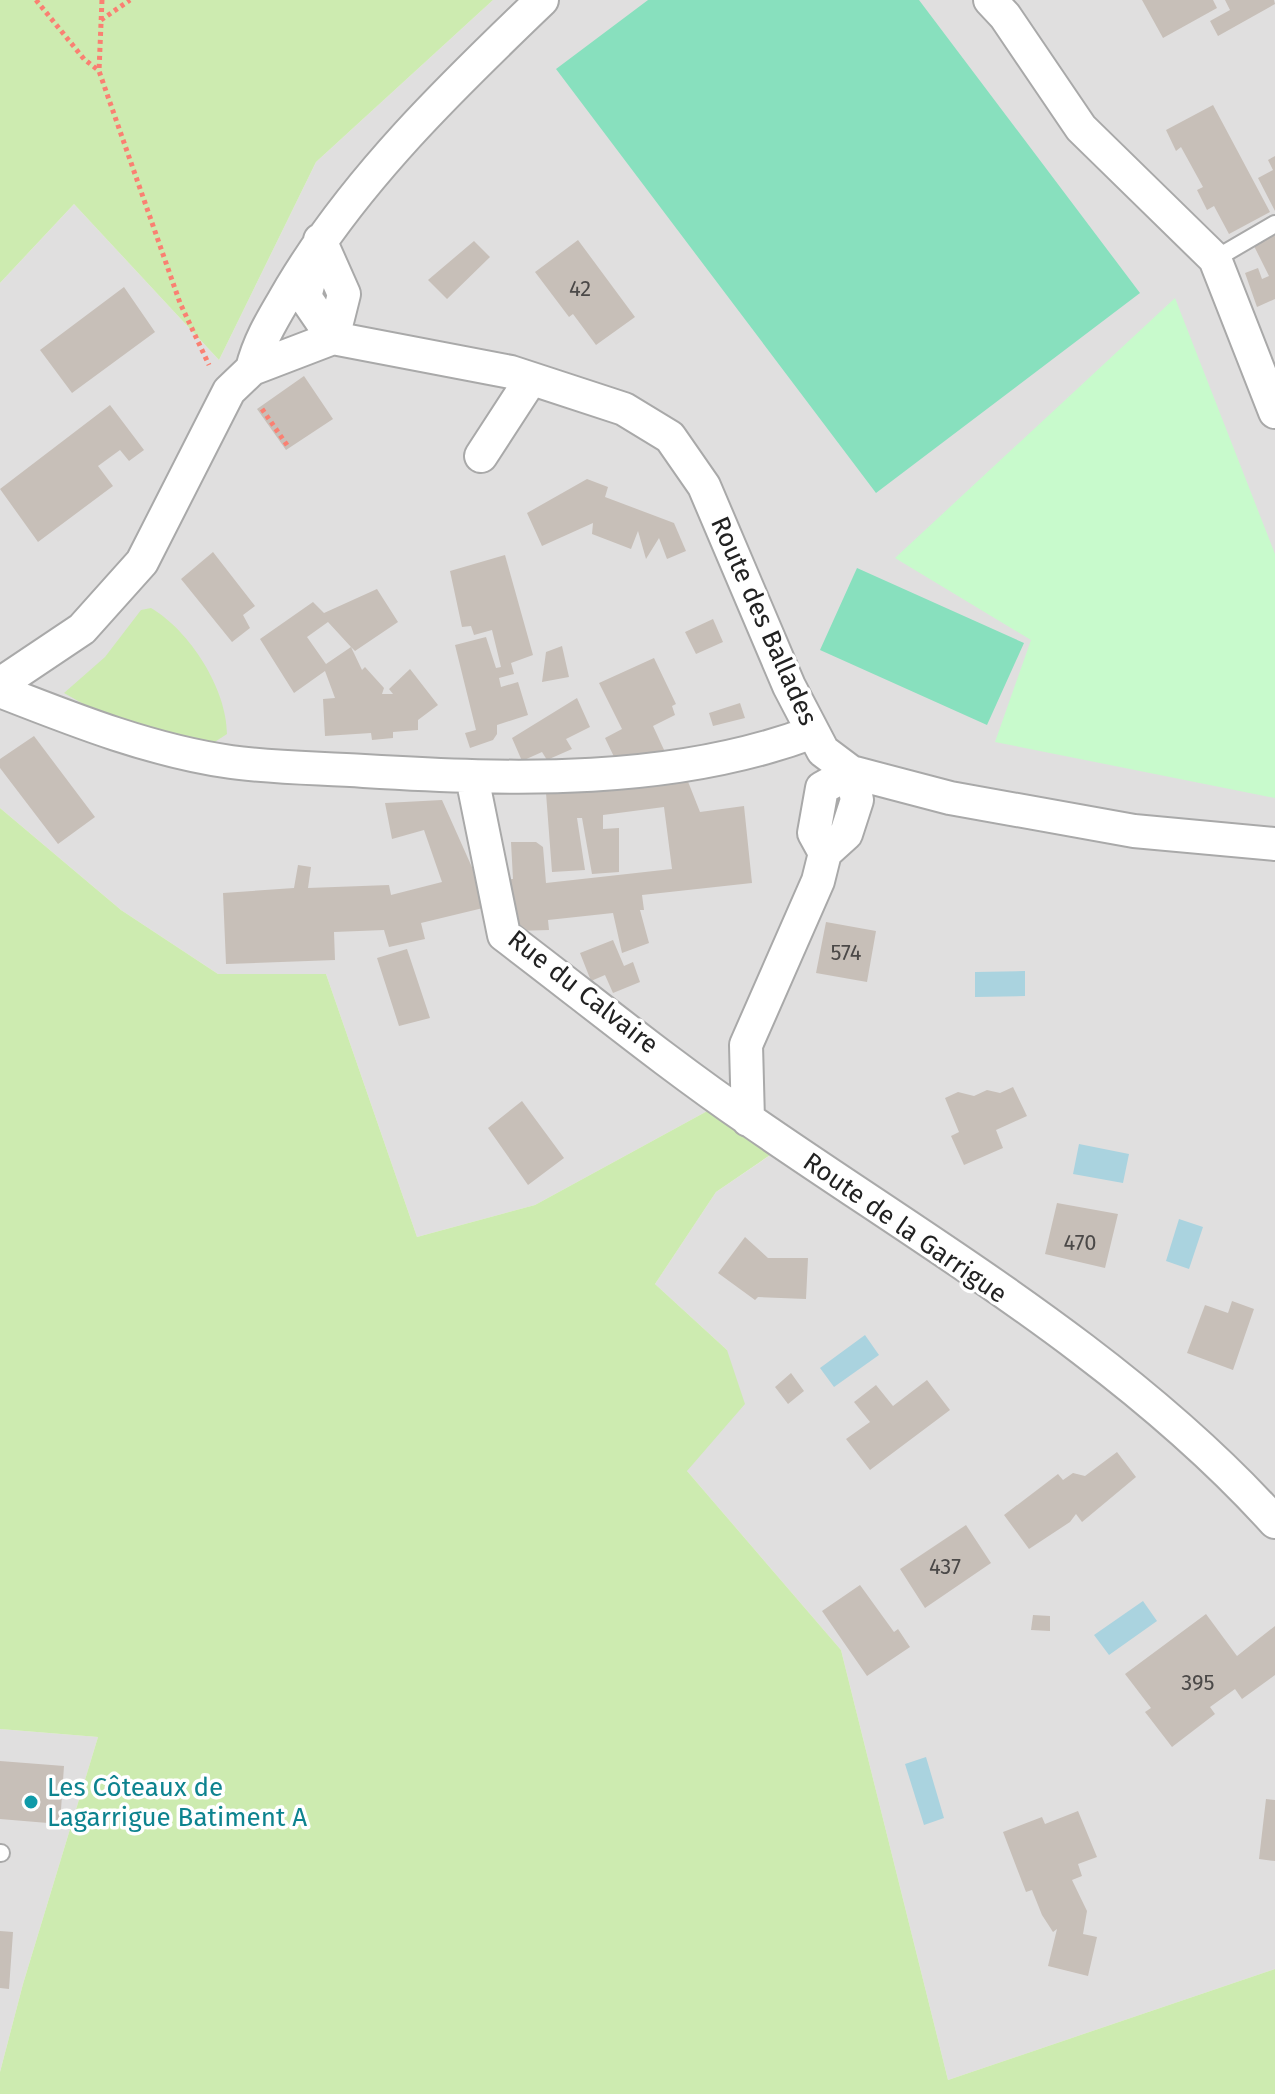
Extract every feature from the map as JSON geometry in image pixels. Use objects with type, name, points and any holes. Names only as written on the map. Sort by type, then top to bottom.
[{"type":"street","points":[[252,369],[259,341],[320,240],[442,96],[542,0]]},
{"type":"street","points":[[990,0],[1005,16],[1081,128],[1215,259],[1274,401]]},
{"type":"street","points":[[0,684],[82,629],[142,562],[229,391],[252,369],[333,338],[305,297],[320,240]]},
{"type":"street","name":"Route des Ballades","points":[[333,338],[511,372],[624,409],[670,437],[704,486],[789,686],[823,751],[851,772],[950,798],[1134,831],[1275,844]]},
{"type":"street","points":[[481,456],[531,379]]},
{"type":"street","points":[[0,691],[105,731],[230,762],[472,777],[629,772],[759,752],[813,732]]},
{"type":"street","points":[[748,1120],[746,1045],[818,881],[825,853],[814,833],[822,788],[851,772]]},
{"type":"street","name":"Rue du Calvaire","points":[[472,777],[504,935],[748,1120]]},
{"type":"street","name":"Route de la Garrigue","points":[[748,1120],[1088,1355],[1195,1444],[1275,1522]]},
{"type":"lane","points":[[1215,259],[1275,224]]},
{"type":"path","points":[[36,0],[84,59],[99,71]]},
{"type":"path","points":[[102,0],[99,71],[180,303],[209,365],[229,391]]},
{"type":"path","points":[[101,21],[130,0]]},
{"type":"path","points":[[262,409],[289,448]]},
{"type":"shaded area","points":[[493,0],[1275,0],[1275,1969],[948,2080],[841,1650],[687,1471],[727,1350],[655,1284],[716,1192],[772,1154],[711,1109],[535,1205],[417,1237],[326,974],[218,974],[121,910],[0,808],[0,283],[74,204],[219,360],[316,162]]},
{"type":"shaded area","points":[[0,1729],[98,1737],[23,1984],[0,2072]]},
{"type":"green space","points":[[0,0],[493,0],[316,162],[219,360],[74,204],[0,283]]},
{"type":"green space","points":[[648,0],[919,0],[1140,293],[876,493],[556,69]]},
{"type":"green space","points":[[1175,298],[1275,554],[1275,798],[995,742],[1031,640],[895,558]]},
{"type":"green space","points":[[857,568],[1024,643],[987,725],[820,650]]},
{"type":"green space","points":[[151,608],[192,646],[221,699],[227,734],[207,747],[108,718],[64,693],[105,657],[141,610]]},
{"type":"green space","points":[[0,808],[121,910],[218,974],[326,974],[417,1237],[535,1205],[711,1109],[773,1153],[716,1192],[655,1284],[727,1350],[745,1404],[687,1471],[841,1650],[948,2080],[1275,1969],[1275,2094],[0,2094],[0,2072],[23,1984],[98,1737],[0,1729]]},
{"type":"water","points":[[1025,971],[1025,996],[975,997],[975,972]]},
{"type":"water","points":[[1079,1144],[1129,1154],[1123,1183],[1073,1174]]},
{"type":"water","points":[[1179,1219],[1203,1227],[1189,1269],[1166,1261]]},
{"type":"water","points":[[865,1335],[879,1355],[834,1387],[820,1368]]},
{"type":"water","points":[[1143,1601],[1157,1621],[1109,1655],[1094,1635]]},
{"type":"water","points":[[926,1757],[944,1818],[924,1825],[905,1764]]},
{"type":"building","points":[[1142,0],[1213,0],[1217,8],[1163,38]]},
{"type":"building","points":[[1225,0],[1274,0],[1275,4],[1218,36],[1210,21],[1230,10]]},
{"type":"building","points":[[1213,105],[1270,212],[1229,234],[1214,206],[1207,210],[1197,190],[1203,187],[1181,147],[1176,151],[1166,130]]},
{"type":"building","points":[[1275,156],[1275,211],[1258,178],[1273,170],[1268,160]]},
{"type":"building","points":[[1275,235],[1275,299],[1257,307],[1245,273],[1258,268],[1262,279],[1269,276],[1254,246]]},
{"type":"building","points":[[578,240],[635,317],[596,345],[573,314],[569,317],[535,272]]},
{"type":"building","points":[[474,241],[490,257],[447,299],[428,280]]},
{"type":"building","points":[[124,287],[155,332],[72,393],[40,350]]},
{"type":"building","points":[[304,376],[333,419],[286,450],[257,409]]},
{"type":"building","points":[[110,405],[144,450],[129,461],[120,450],[98,466],[113,486],[38,542],[0,489]]},
{"type":"building","points":[[587,479],[608,487],[605,497],[674,523],[686,551],[667,559],[659,538],[646,559],[638,531],[631,549],[592,534],[593,523],[542,546],[527,513]]},
{"type":"building","points":[[213,552],[255,606],[243,615],[250,628],[232,642],[181,579]]},
{"type":"building","points":[[505,555],[533,655],[511,663],[514,674],[499,678],[501,687],[518,682],[528,715],[497,725],[493,740],[470,748],[465,733],[476,730],[455,645],[486,637],[496,668],[501,667],[492,630],[474,635],[471,626],[462,627],[450,571]]},
{"type":"building","points":[[377,589],[398,622],[355,651],[351,647],[362,670],[365,667],[384,688],[382,694],[393,694],[389,689],[410,669],[438,705],[418,720],[418,730],[393,732],[393,738],[372,740],[371,733],[325,736],[323,699],[335,698],[325,671],[294,693],[260,639],[313,602],[324,613]],"holes":[[[328,622],[351,647],[326,664],[307,637]]]},
{"type":"building","points":[[713,619],[723,642],[696,654],[685,632]]},
{"type":"building","points":[[562,646],[569,677],[542,682],[546,652]]},
{"type":"building","points":[[654,658],[676,704],[672,706],[675,715],[653,726],[665,752],[617,763],[605,738],[622,729],[599,683]]},
{"type":"building","points":[[577,698],[590,727],[566,739],[572,749],[547,760],[542,752],[522,761],[512,738]]},
{"type":"building","points":[[740,703],[745,718],[713,726],[709,713]]},
{"type":"building","points":[[34,736],[95,817],[58,844],[0,768],[0,759]]},
{"type":"building","points":[[685,774],[700,812],[744,806],[752,883],[642,895],[644,910],[640,910],[649,943],[622,953],[613,913],[548,920],[549,930],[516,931],[512,893],[502,894],[499,880],[513,879],[511,842],[536,842],[543,847],[546,883],[672,869],[664,807],[603,815],[603,829],[619,828],[619,872],[592,874],[582,818],[577,818],[585,870],[552,872],[546,793]]},
{"type":"building","points":[[442,800],[475,874],[483,908],[421,923],[425,939],[389,947],[384,930],[334,932],[335,960],[226,964],[223,893],[294,888],[298,865],[311,867],[308,888],[389,885],[391,895],[442,882],[424,830],[392,839],[385,803]]},
{"type":"building","points":[[826,922],[876,931],[867,982],[816,973]]},
{"type":"building","points":[[613,940],[624,966],[633,962],[640,982],[613,993],[605,975],[591,981],[580,953]]},
{"type":"building","points":[[407,949],[430,1018],[399,1026],[377,958]]},
{"type":"building","points":[[1013,1087],[1027,1116],[996,1130],[1003,1148],[964,1165],[951,1136],[959,1132],[945,1098],[958,1092],[974,1096],[987,1090],[1000,1093]]},
{"type":"building","points":[[522,1101],[564,1158],[528,1185],[488,1128]]},
{"type":"building","points":[[1057,1203],[1118,1214],[1105,1268],[1045,1254]]},
{"type":"building","points":[[745,1237],[768,1258],[808,1258],[806,1299],[758,1297],[755,1300],[718,1273]]},
{"type":"building","points":[[1232,1301],[1254,1309],[1233,1370],[1187,1353],[1205,1305],[1228,1313]]},
{"type":"building","points":[[791,1373],[804,1391],[788,1404],[775,1387]]},
{"type":"building","points":[[927,1380],[950,1410],[870,1470],[846,1439],[870,1422],[854,1402],[876,1385],[893,1406]]},
{"type":"building","points":[[1117,1452],[1136,1477],[1082,1522],[1076,1514],[1070,1522],[1029,1549],[1004,1515],[1058,1474],[1063,1480],[1073,1473],[1085,1476]]},
{"type":"building","points":[[966,1525],[991,1563],[925,1608],[900,1569]]},
{"type":"building","points":[[860,1585],[894,1632],[898,1629],[910,1647],[867,1676],[822,1611]]},
{"type":"building","points":[[1206,1614],[1237,1656],[1275,1626],[1275,1675],[1242,1699],[1235,1689],[1210,1707],[1215,1714],[1172,1747],[1145,1712],[1151,1708],[1125,1674]]},
{"type":"building","points":[[1033,1615],[1050,1616],[1050,1631],[1031,1630]]},
{"type":"building","name":"Les Côteaux de Lagarrigue Batiment A","points":[[0,1761],[64,1766],[60,1824],[0,1819]]},
{"type":"building","points":[[1266,1799],[1275,1800],[1275,1861],[1259,1859]]},
{"type":"building","points":[[1078,1811],[1097,1857],[1078,1864],[1082,1876],[1072,1880],[1087,1911],[1083,1934],[1097,1937],[1088,1976],[1048,1966],[1057,1929],[1053,1932],[1042,1915],[1032,1890],[1026,1892],[1003,1832],[1042,1817],[1045,1824]]},
{"type":"building","points":[[0,1931],[13,1932],[9,1989],[0,1988]]},
{"type":"place","name":"Les Côteaux de Lagarrigue Batiment A","points":[[31,1802]]}]
